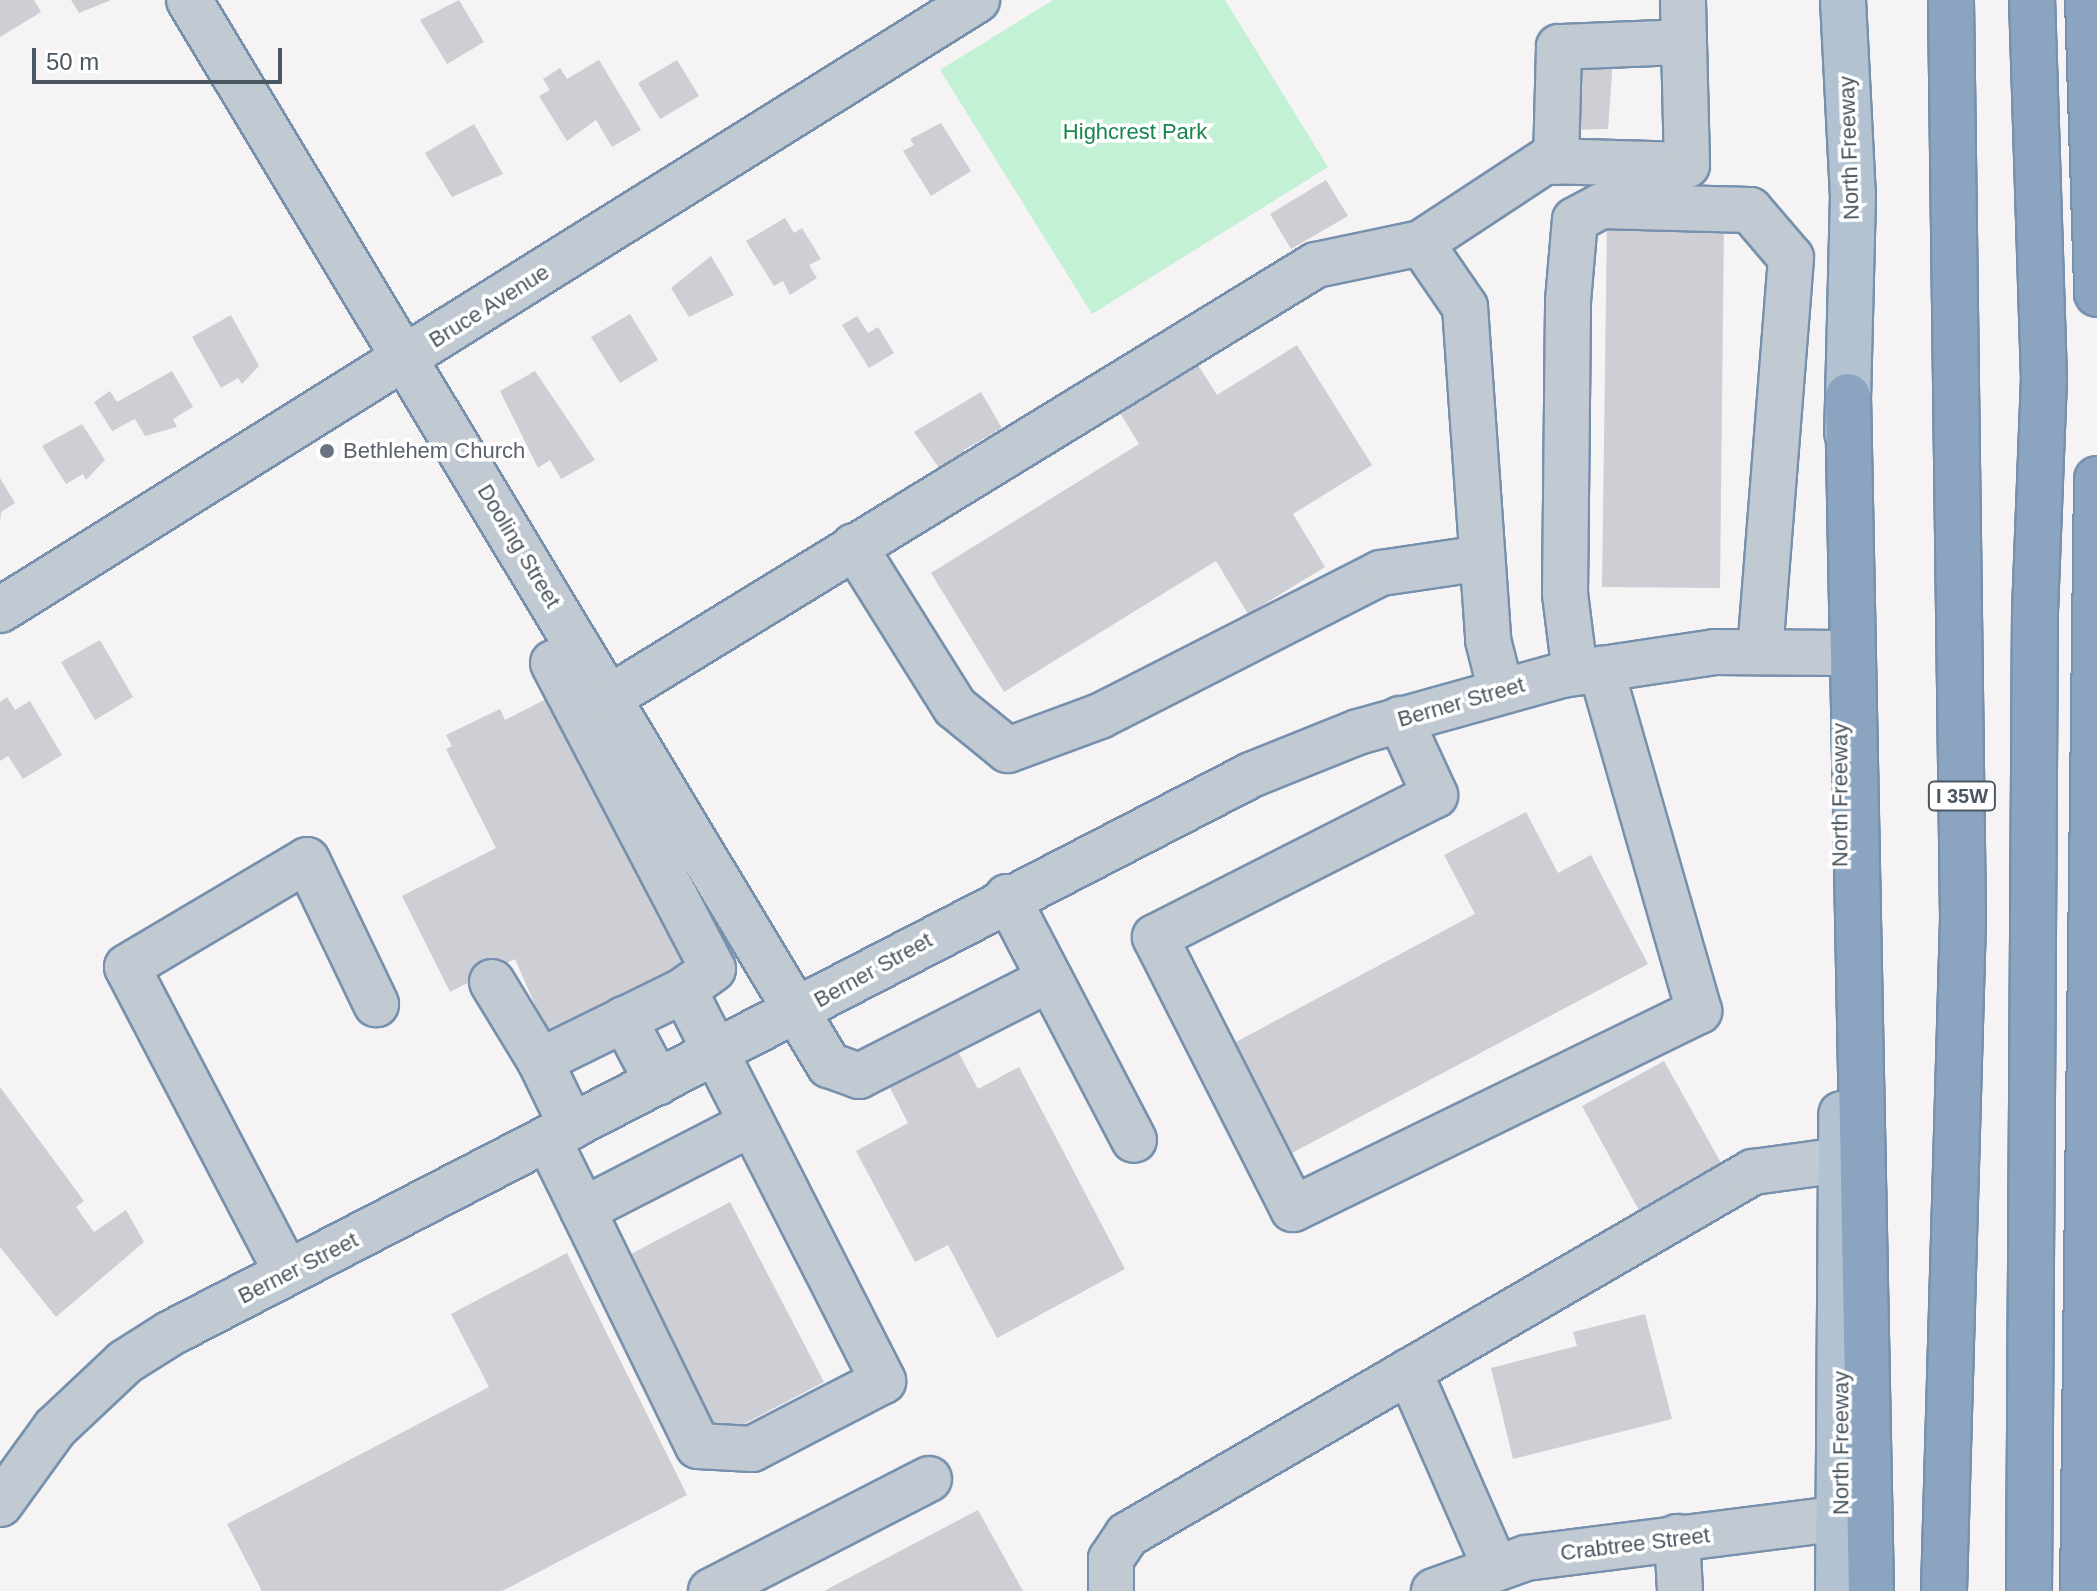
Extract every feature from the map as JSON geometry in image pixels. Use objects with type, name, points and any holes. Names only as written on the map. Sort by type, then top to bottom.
[{"type":"highway","name":"I 35W","points":[[1944,1591],[1963,918],[1951,0]]},
{"type":"highway","points":[[2029,1591],[2042,248],[2032,0]]},
{"type":"highway","points":[[2088,0],[2097,294]]},
{"type":"highway","points":[[1848,396],[1871,1591]]},
{"type":"highway","points":[[2083,1591],[2097,479]]},
{"type":"main road","name":"North Freeway","points":[[1838,1591],[1842,1518],[1842,653],[1853,195],[1843,0]]},
{"type":"street","name":"Dooling Street","points":[[189,0],[829,1065],[859,1076],[1050,979]]},
{"type":"street","name":"Bruce Avenue","points":[[0,610],[977,0]]},
{"type":"street","points":[[609,698],[1316,265],[1421,243],[1556,162],[1687,165],[1683,21],[1559,47],[1556,162]]},
{"type":"street","points":[[1400,719],[1435,795],[1155,937],[1293,1209],[1699,1011],[1588,671],[1565,578],[1568,301],[1575,220],[1601,206],[1750,210],[1791,258],[1760,652]]},
{"type":"street","points":[[1421,243],[1465,307],[1488,640],[1501,691]]},
{"type":"street","points":[[854,546],[955,707],[1008,750],[1100,716],[1381,573],[1482,558]]},
{"type":"street","name":"Berner Street","points":[[0,1504],[55,1428],[125,1362],[287,1273],[797,1011],[1007,897],[1251,775],[1400,719],[1588,671],[1760,652],[1842,653]]},
{"type":"street","points":[[540,1061],[684,990],[713,969],[553,663]]},
{"type":"street","points":[[287,1273],[127,967],[307,860],[376,1004]]},
{"type":"street","points":[[1007,897],[1134,1140]]},
{"type":"street","points":[[492,982],[540,1061],[583,1210],[698,1446],[752,1449],[883,1381],[684,990]]},
{"type":"street","points":[[624,1019],[658,1083]]},
{"type":"street","points":[[583,1210],[750,1124]]},
{"type":"street","points":[[1111,1591],[1111,1559],[1127,1535],[1753,1172],[1841,1160]]},
{"type":"street","points":[[1409,1371],[1496,1569]]},
{"type":"street","points":[[711,1591],[929,1479]]},
{"type":"street","name":"Crabtree Street","points":[[1434,1591],[1496,1569],[1677,1537],[1842,1518]]},
{"type":"street","points":[[1677,1537],[1680,1591]]},
{"type":"green space","name":"Highcrest Park","points":[[1053,0],[1225,0],[1328,167],[1092,314],[940,70]]},
{"type":"building","points":[[0,0],[34,0],[41,12],[0,37]]},
{"type":"building","points":[[71,0],[111,0],[79,13]]},
{"type":"building","points":[[459,0],[484,42],[447,64],[420,20]]},
{"type":"building","points":[[599,60],[641,130],[612,147],[596,120],[567,141],[539,96],[550,90],[543,79],[560,68],[567,79]]},
{"type":"building","points":[[677,60],[699,96],[660,119],[638,83]]},
{"type":"building","points":[[1613,60],[1608,129],[1567,130],[1566,61]]},
{"type":"building","points":[[941,123],[971,171],[931,196],[903,151],[914,145],[910,139]]},
{"type":"building","points":[[474,124],[503,174],[452,197],[425,153]]},
{"type":"building","points":[[1326,180],[1348,216],[1291,249],[1270,214]]},
{"type":"building","points":[[785,218],[794,233],[802,228],[821,259],[809,265],[817,278],[790,295],[783,281],[774,286],[746,241]]},
{"type":"building","points":[[1607,219],[1724,221],[1720,588],[1602,587]]},
{"type":"building","points":[[711,256],[734,295],[689,317],[671,288]]},
{"type":"building","points":[[630,314],[658,360],[620,383],[591,337]]},
{"type":"building","points":[[231,315],[259,366],[242,384],[238,378],[221,388],[192,337]]},
{"type":"building","points":[[857,316],[868,333],[878,327],[894,353],[869,368],[842,325]]},
{"type":"building","points":[[1297,345],[1372,465],[1293,514],[1325,567],[1248,614],[1216,561],[1004,692],[931,573],[1139,444],[1120,413],[1198,365],[1217,395]]},
{"type":"building","points":[[172,371],[193,407],[173,419],[177,427],[145,436],[135,419],[112,431],[94,402],[110,391],[117,402]]},
{"type":"building","points":[[535,371],[595,460],[561,479],[550,460],[538,468],[500,391]]},
{"type":"building","points":[[981,392],[1002,428],[964,450],[971,462],[946,478],[914,432]]},
{"type":"building","points":[[82,424],[105,460],[86,480],[83,474],[66,484],[42,446]]},
{"type":"building","points":[[0,478],[15,503],[1,512],[0,523]]},
{"type":"building","points":[[100,640],[133,697],[95,720],[61,662]]},
{"type":"building","points":[[7,697],[15,710],[30,701],[62,755],[23,779],[8,756],[0,761],[0,702]]},
{"type":"building","points":[[550,697],[688,970],[550,1039],[515,959],[450,992],[402,896],[496,848],[446,749],[452,746],[446,735],[500,709],[505,720]]},
{"type":"building","points":[[1526,812],[1558,873],[1591,855],[1648,964],[1292,1153],[1234,1043],[1475,914],[1444,855]]},
{"type":"building","points":[[954,1044],[978,1089],[1019,1067],[1125,1269],[997,1338],[948,1245],[915,1262],[856,1151],[908,1123],[886,1080]]},
{"type":"building","points":[[1664,1061],[1725,1170],[1642,1216],[1582,1106]]},
{"type":"building","points":[[0,1087],[84,1201],[76,1207],[94,1232],[126,1210],[144,1242],[56,1317],[0,1247]]},
{"type":"building","points":[[730,1202],[824,1382],[704,1445],[610,1265]]},
{"type":"building","points":[[567,1253],[687,1495],[502,1591],[262,1591],[227,1524],[489,1387],[451,1314]]},
{"type":"building","points":[[1645,1314],[1672,1419],[1513,1459],[1491,1368],[1577,1346],[1573,1332]]},
{"type":"building","points":[[978,1510],[1023,1591],[824,1591]]},
{"type":"place","name":"Bethlehem Church","points":[[327,451]]}]
